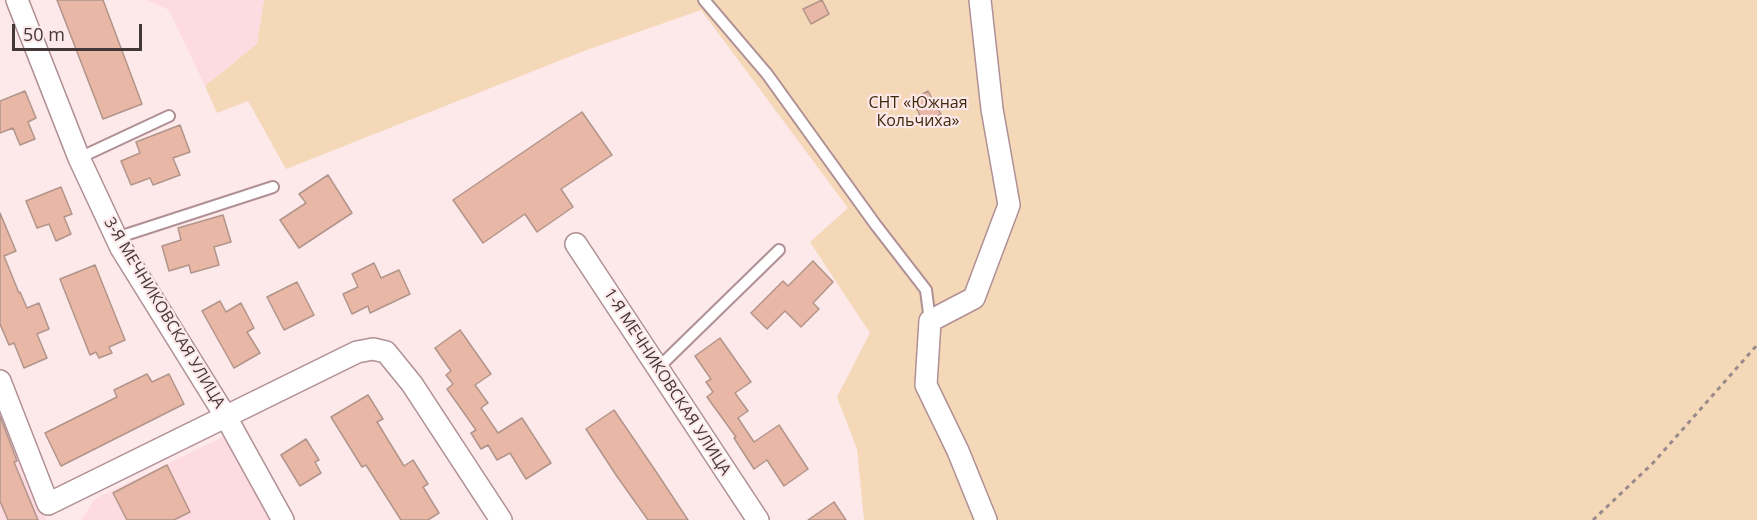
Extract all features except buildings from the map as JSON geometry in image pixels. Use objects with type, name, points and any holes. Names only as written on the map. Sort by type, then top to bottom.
[{"type":"street","name":"3-Я МЕЧНИКОВСКАЯ УЛИЦА","points":[[17,0],[79,158],[117,238],[226,417],[283,520]]},
{"type":"street","points":[[980,0],[992,109],[1009,206],[974,298],[930,321],[926,385],[958,451],[986,520]]},
{"type":"street","name":"1-Я МЕЧНИКОВСКАЯ УЛИЦА","points":[[576,244],[758,520]]},
{"type":"street","points":[[0,381],[48,504],[357,352],[373,349],[386,352],[412,384],[501,520]]},
{"type":"lane","points":[[704,0],[767,74],[875,224],[926,290],[930,321]]},
{"type":"lane","points":[[79,158],[169,116]]},
{"type":"lane","points":[[117,238],[273,187]]},
{"type":"lane","points":[[658,368],[779,249]]},
{"type":"path","points":[[1593,520],[1653,463],[1757,345]]},
{"type":"shaded area","points":[[146,0],[264,0],[257,44],[205,86],[169,10]]},
{"type":"shaded area","points":[[0,400],[47,520],[0,520]]},
{"type":"shaded area","points":[[227,435],[272,520],[81,520],[95,499]]},
{"type":"green space","name":"СНТ «Южная Кольчиха»","points":[[264,0],[1757,0],[1757,520],[864,520],[857,449],[837,397],[870,333],[810,242],[848,208],[701,10],[584,51],[286,169],[248,101],[217,113],[205,86],[257,44]]}]
